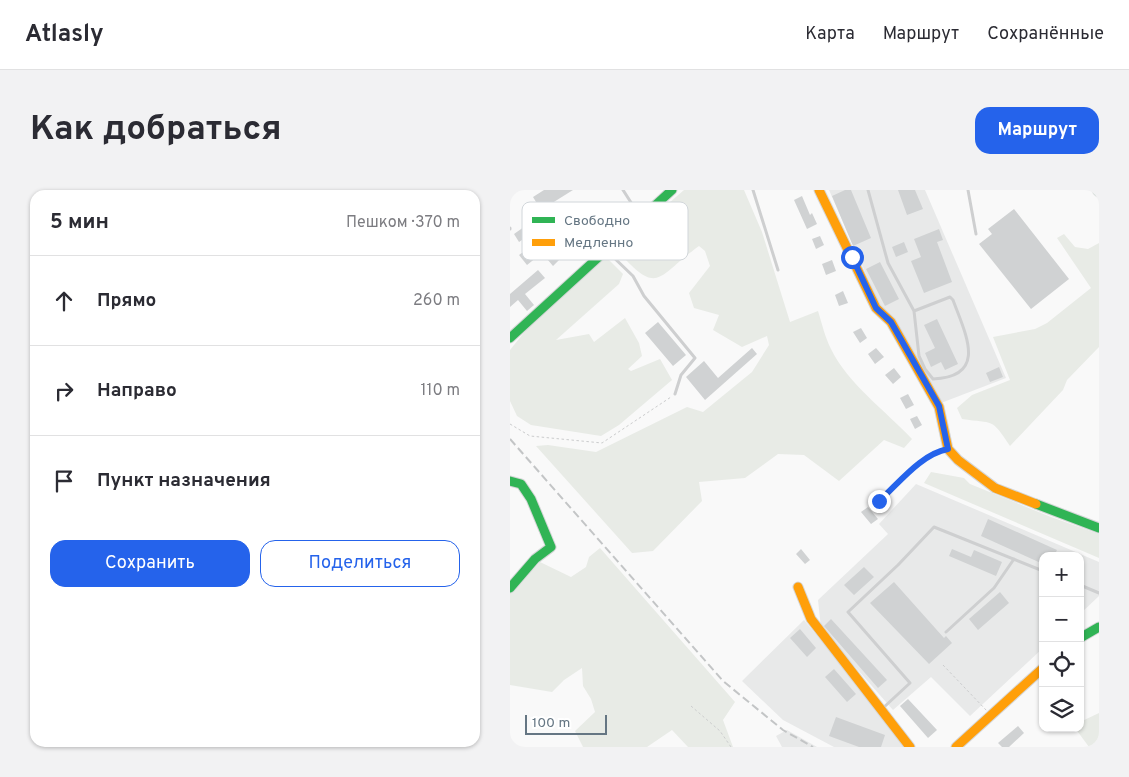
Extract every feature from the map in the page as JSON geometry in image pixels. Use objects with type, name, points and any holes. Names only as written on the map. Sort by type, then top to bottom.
[{"type":"main road","points":[[658,202],[672,190]]},
{"type":"main road","points":[[818,190],[876,308],[891,322],[939,406],[948,449],[965,466],[995,488],[1099,528]]},
{"type":"main road","points":[[510,338],[594,260]]},
{"type":"main road","points":[[510,482],[521,484],[531,499],[551,547],[535,559],[510,588]]},
{"type":"main road","points":[[798,587],[811,619],[882,708],[910,747]]},
{"type":"main road","points":[[1084,636],[1099,627]]},
{"type":"main road","points":[[956,747],[1039,672]]},
{"type":"lane","points":[[623,190],[630,202]]},
{"type":"lane","points":[[753,190],[778,270]]},
{"type":"lane","points":[[868,190],[888,263],[914,311],[919,356],[925,369],[933,379],[945,378],[961,373],[966,366],[970,348],[953,300],[950,297],[914,311]]},
{"type":"lane","points":[[968,190],[976,234]]},
{"type":"lane","points":[[616,260],[633,276],[644,296],[695,358],[681,375],[675,394]]},
{"type":"lane","points":[[879,501],[926,458],[940,450],[948,449]]},
{"type":"lane","points":[[882,708],[910,683],[848,612],[898,565],[934,527],[1039,569]]},
{"type":"lane","points":[[946,632],[994,588],[1014,559]]},
{"type":"lane","points":[[1084,587],[1099,593]]},
{"type":"path","points":[[510,424],[530,436],[602,443],[675,394]]},
{"type":"path","points":[[943,664],[990,715]]},
{"type":"path","points":[[691,706],[720,731],[731,747]]},
{"type":"shaded area","points":[[684,190],[744,190],[762,232],[790,322],[818,311],[829,344],[838,362],[857,385],[912,439],[904,448],[884,440],[839,481],[804,455],[778,454],[745,478],[699,482],[702,501],[653,551],[632,553],[536,446],[548,445],[596,452],[687,407],[703,412],[752,372],[769,345],[767,336],[742,347],[713,330],[719,315],[694,308],[689,293],[710,266],[705,251],[699,246],[688,255],[688,202],[670,202]]},
{"type":"shaded area","points":[[829,190],[925,190],[1006,378],[941,403],[882,310]]},
{"type":"shaded area","points":[[1064,234],[1075,247],[1088,249],[1099,243],[1099,347],[1067,380],[1063,390],[1010,446],[999,430],[991,423],[962,419],[957,408],[972,395],[1010,380],[993,337],[1035,329],[1047,323],[1091,288],[1057,238]]},
{"type":"shaded area","points":[[601,260],[609,260],[623,274],[619,284],[556,340],[589,334],[594,342],[625,318],[639,343],[642,356],[628,369],[631,371],[660,359],[672,380],[619,425],[601,436],[531,425],[517,416],[510,401],[510,350],[526,330]]},
{"type":"shaded area","points":[[626,260],[681,260],[658,278],[650,278],[641,274]]},
{"type":"shaded area","points":[[931,472],[964,478],[970,484],[1099,534],[1099,558],[924,483]]},
{"type":"shaded area","points":[[916,484],[1076,552],[1039,552],[1039,652],[970,716],[931,677],[893,710],[821,628],[818,600],[888,534],[879,524]]},
{"type":"shaded area","points":[[600,548],[735,702],[723,720],[733,747],[688,747],[672,730],[647,747],[583,747],[575,731],[595,712],[591,699],[583,686],[582,668],[564,680],[552,692],[510,685],[510,593],[540,562],[571,577],[586,567],[589,557]]},
{"type":"shaded area","points":[[1084,556],[1099,562],[1099,596],[1084,610]]},
{"type":"shaded area","points":[[804,620],[879,710],[906,747],[834,747],[783,720],[742,681]]},
{"type":"shaded area","points":[[1099,713],[1099,747],[1089,747],[1078,732],[1084,732],[1084,720]]},
{"type":"shaded area","points":[[787,730],[817,747],[782,747],[776,736]]},
{"type":"building","points":[[544,190],[573,190],[554,202],[536,202],[533,197]]},
{"type":"building","points":[[845,190],[851,190],[871,238],[853,246],[832,196]]},
{"type":"building","points":[[898,190],[915,190],[923,209],[907,215]]},
{"type":"building","points":[[802,196],[810,215],[812,213],[817,224],[807,229],[794,200]]},
{"type":"building","points":[[1014,209],[1069,279],[1031,309],[979,244],[992,234],[988,229]]},
{"type":"building","points":[[522,228],[522,240],[519,242],[514,234]]},
{"type":"building","points":[[939,229],[943,240],[937,242],[952,282],[924,293],[911,261],[921,257],[914,239]]},
{"type":"building","points":[[820,236],[824,245],[816,249],[812,239]]},
{"type":"building","points":[[904,242],[908,252],[896,257],[892,247]]},
{"type":"building","points":[[523,260],[533,260],[527,265]]},
{"type":"building","points":[[548,260],[559,260],[553,266]]},
{"type":"building","points":[[832,260],[836,271],[826,275],[822,264]]},
{"type":"building","points":[[880,262],[899,299],[885,306],[866,269]]},
{"type":"building","points":[[538,270],[545,278],[525,294],[534,305],[527,311],[518,300],[510,307],[510,294]]},
{"type":"building","points":[[843,291],[848,303],[839,306],[835,295]]},
{"type":"building","points":[[937,319],[958,364],[945,370],[941,362],[931,367],[925,353],[935,348],[924,325]]},
{"type":"building","points":[[658,322],[686,355],[673,366],[645,333]]},
{"type":"building","points":[[861,328],[867,338],[860,343],[853,332]]},
{"type":"building","points":[[752,348],[757,354],[705,400],[686,377],[704,361],[718,378]]},
{"type":"building","points":[[876,348],[884,357],[875,364],[868,354]]},
{"type":"building","points":[[999,367],[1003,377],[990,382],[986,373]]},
{"type":"building","points":[[894,368],[901,377],[893,384],[885,375]]},
{"type":"building","points":[[908,394],[914,405],[906,409],[900,398]]},
{"type":"building","points":[[917,416],[922,425],[915,429],[910,419]]},
{"type":"building","points":[[868,507],[878,519],[871,524],[861,512]]},
{"type":"building","points":[[988,519],[1057,550],[1056,552],[1039,552],[1039,562],[981,536]]},
{"type":"building","points":[[801,549],[810,560],[805,564],[796,554]]},
{"type":"building","points":[[952,549],[971,557],[974,550],[1002,562],[996,576],[949,556]]},
{"type":"building","points":[[864,567],[874,577],[854,595],[844,585]]},
{"type":"building","points":[[894,582],[944,638],[946,636],[952,643],[929,664],[870,603]]},
{"type":"building","points":[[1000,592],[1009,603],[978,630],[969,619]]},
{"type":"building","points":[[831,619],[887,680],[878,688],[824,626]]},
{"type":"building","points":[[800,629],[816,648],[807,657],[790,638]]},
{"type":"building","points":[[834,669],[856,694],[847,702],[825,677]]},
{"type":"building","points":[[908,699],[937,730],[928,738],[900,706]]},
{"type":"building","points":[[836,717],[885,735],[881,747],[859,747],[829,736]]},
{"type":"building","points":[[1018,726],[1024,733],[1009,747],[1002,747],[998,743]]},
{"type":"railway","points":[[510,439],[723,681],[783,730],[813,747]]},
{"type":"traffic: fast","points":[[659,202],[672,190]]},
{"type":"traffic: fast","points":[[510,338],[595,260]]},
{"type":"traffic: fast","points":[[510,481],[521,484],[531,499],[551,547],[535,559],[510,588]]},
{"type":"traffic: fast","points":[[1036,504],[1099,528]]},
{"type":"traffic: fast","points":[[1084,636],[1099,627]]},
{"type":"traffic: slow","points":[[819,190],[876,308],[891,322],[939,407],[948,449],[958,460],[995,488],[1036,504]]},
{"type":"traffic: slow","points":[[798,587],[811,619],[910,747]]},
{"type":"traffic: slow","points":[[956,747],[1039,672]]},
{"type":"route","points":[[852,257],[876,308],[891,322],[939,406],[948,449],[940,450],[926,458],[879,501]]}]
